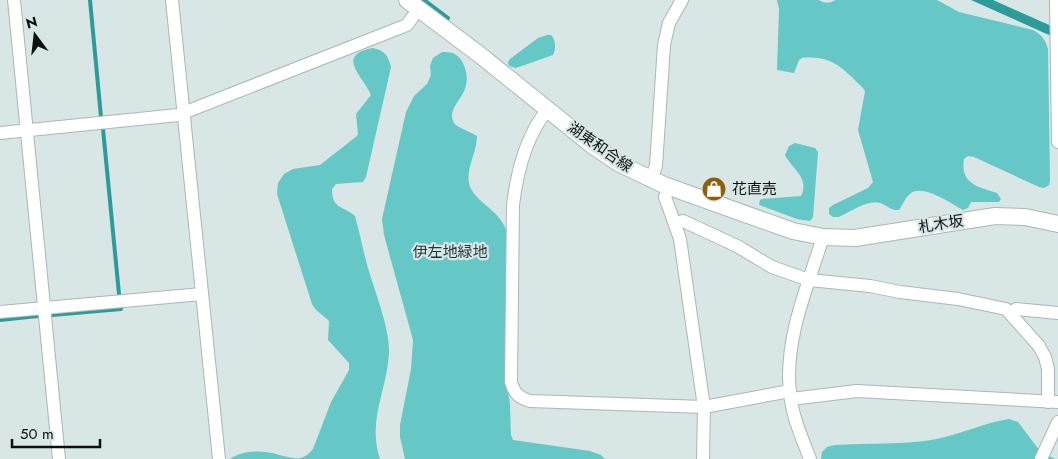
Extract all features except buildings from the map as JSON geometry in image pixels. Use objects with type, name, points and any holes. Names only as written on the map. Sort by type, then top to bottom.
[{"type":"main road","name":"湖東和合線","points":[[413,3],[607,156],[651,179],[669,186],[793,230],[823,237]]},
{"type":"main road","name":"札木坂","points":[[823,237],[855,238],[996,216],[1025,217],[1057,222]]},
{"type":"street","points":[[14,0],[59,459]]},
{"type":"street","points":[[172,0],[219,459]]},
{"type":"street","points":[[651,179],[656,166],[664,45],[670,23],[682,0]]},
{"type":"street","points":[[1056,0],[1058,142]]},
{"type":"street","points":[[0,133],[178,115],[407,25],[413,3]]},
{"type":"street","points":[[548,110],[538,121],[524,157],[513,205],[512,382],[514,391],[521,398],[530,401],[704,408],[790,395],[857,391],[1053,402],[1048,369],[1045,357],[1039,346],[1011,314],[1000,307],[870,286],[810,280],[772,266],[737,246],[683,221],[675,223]]},
{"type":"street","points":[[669,186],[665,197],[675,223],[681,249],[704,408],[703,459]]},
{"type":"street","points":[[810,459],[799,430],[790,395],[789,357],[792,339],[823,237]]},
{"type":"street","points":[[0,312],[44,306],[202,294]]},
{"type":"street","points":[[1011,314],[1016,309],[1058,313]]},
{"type":"street","points":[[1041,459],[1058,422]]},
{"type":"green space","points":[[777,0],[819,0],[828,3],[836,0],[937,0],[959,12],[1036,32],[1043,38],[1048,49],[1049,185],[1044,188],[1039,187],[968,156],[964,159],[963,167],[968,179],[977,186],[997,193],[1001,199],[999,202],[971,202],[968,208],[963,210],[930,193],[916,191],[907,197],[899,210],[894,210],[875,202],[865,204],[839,217],[833,217],[829,214],[829,208],[868,188],[873,182],[858,130],[865,91],[836,64],[821,59],[802,58],[799,60],[794,73],[777,70],[779,9]]},
{"type":"green space","points":[[551,35],[555,42],[553,55],[516,68],[509,66],[508,62],[510,59],[538,38]]},
{"type":"green space","points":[[373,48],[385,54],[389,59],[391,67],[366,177],[363,182],[336,184],[332,189],[332,195],[339,206],[355,216],[366,262],[382,310],[389,343],[388,367],[377,418],[377,445],[380,459],[230,459],[240,454],[258,451],[294,458],[307,455],[313,449],[331,402],[349,370],[349,363],[328,340],[329,321],[312,304],[277,194],[278,183],[284,174],[293,169],[320,165],[357,136],[356,114],[371,95],[354,67],[353,61],[355,55]]},
{"type":"green space","name":"伊左地緑地","points":[[442,52],[452,53],[457,56],[466,70],[466,86],[453,110],[452,119],[455,125],[477,136],[468,177],[471,189],[498,217],[504,226],[508,240],[507,382],[513,440],[590,451],[601,455],[605,459],[405,459],[400,437],[400,425],[411,369],[413,340],[384,235],[382,219],[406,112],[414,96],[427,84],[431,75],[430,66],[433,58]]},
{"type":"green space","points":[[795,143],[815,148],[818,152],[813,217],[810,221],[797,219],[759,205],[762,199],[801,196],[803,190],[802,179],[785,155],[789,146]]},
{"type":"green space","points":[[1009,419],[1018,422],[1040,451],[1055,459],[821,459],[822,452],[827,447],[835,445],[925,441]]},
{"type":"shaded area","points":[[971,0],[993,0],[1058,29],[1058,39]]},
{"type":"waterway","points":[[90,0],[101,117]]},
{"type":"waterway","points":[[424,0],[448,18]]},
{"type":"waterway","points":[[103,129],[119,294]]},
{"type":"waterway","points":[[52,315],[121,309],[120,306]]},
{"type":"waterway","points":[[0,320],[38,316]]},
{"type":"place","name":"花直売","points":[[714,189]]}]
